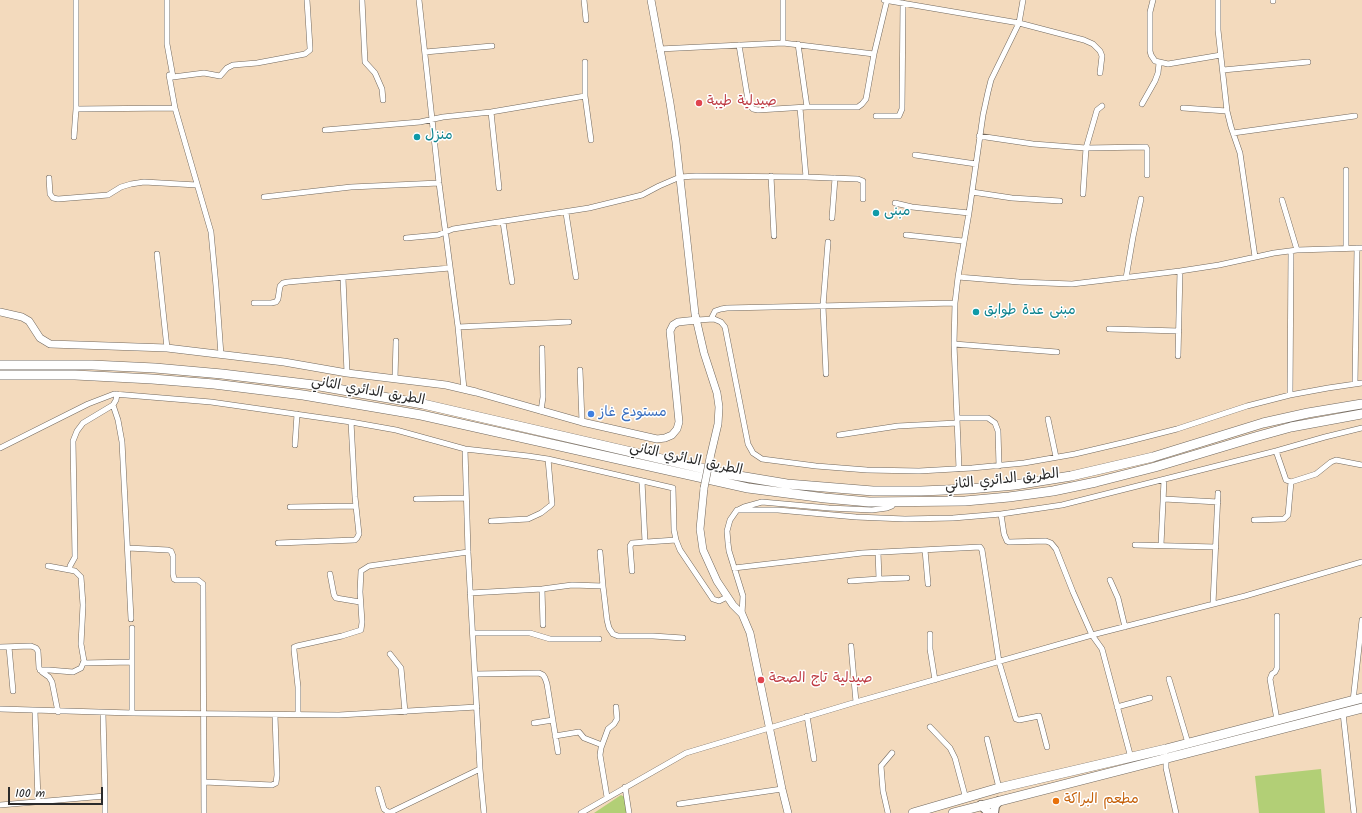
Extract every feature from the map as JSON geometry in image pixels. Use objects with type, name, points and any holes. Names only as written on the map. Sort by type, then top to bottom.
[{"type":"highway","name":"الطريق الدائري الثاني","points":[[0,364],[92,365],[141,368],[222,374],[314,385],[423,404],[727,474],[787,484],[873,491],[968,489],[1015,485],[1070,476],[1153,457],[1263,423],[1323,410],[1362,404]]},
{"type":"highway","name":"الطريق الدائري الثاني","points":[[0,375],[75,375],[152,379],[221,385],[303,395],[420,415],[748,488],[844,500],[894,502],[943,502],[987,499],[1067,488],[1155,467],[1291,427],[1362,414]]},
{"type":"highway","points":[[913,813],[1000,788],[1131,758],[1358,699]]},
{"type":"highway","points":[[953,813],[1362,708]]},
{"type":"main road","points":[[994,813],[995,806],[999,801]]},
{"type":"main road","points":[[981,806],[989,813]]},
{"type":"street","points":[[74,137],[76,109],[76,0]]},
{"type":"street","points":[[167,0],[167,44],[173,76]]},
{"type":"street","points":[[221,355],[211,232],[175,108],[169,75],[204,74],[220,76],[227,68],[233,65],[258,63],[305,54],[310,50],[307,0]]},
{"type":"street","points":[[362,0],[365,62],[375,73],[382,89],[383,100]]},
{"type":"street","points":[[419,0],[431,119],[458,327],[464,389]]},
{"type":"street","points":[[584,0],[586,20]]},
{"type":"street","points":[[651,0],[670,103],[697,320],[704,353],[717,393],[719,407],[718,424],[704,488],[700,529],[703,550],[711,570],[727,597],[742,614],[750,633],[788,813]]},
{"type":"street","points":[[783,0],[783,42]]},
{"type":"street","points":[[884,0],[1019,23],[1084,40],[1092,44],[1100,51],[1102,56],[1100,74]]},
{"type":"street","points":[[739,45],[751,108],[758,110],[807,107],[858,107],[866,99],[874,54],[887,0]]},
{"type":"street","points":[[959,469],[954,344],[955,303],[958,277],[984,107],[991,80],[1019,23],[1024,0]]},
{"type":"street","points":[[1153,0],[1150,17],[1150,51],[1155,61],[1168,64],[1221,55]]},
{"type":"street","points":[[1218,0],[1218,30],[1227,111],[1240,153],[1255,256]]},
{"type":"street","points":[[876,116],[899,116],[902,109],[903,4]]},
{"type":"street","points":[[659,48],[783,42],[874,54]]},
{"type":"street","points":[[798,44],[807,107]]},
{"type":"street","points":[[425,52],[492,46]]},
{"type":"street","points":[[585,62],[585,96],[591,140]]},
{"type":"street","points":[[1223,70],[1308,62]]},
{"type":"street","points":[[1142,104],[1155,82],[1159,63]]},
{"type":"street","points":[[325,130],[411,123],[431,119],[491,112],[585,96]]},
{"type":"street","points":[[1083,194],[1086,148],[1097,110],[1102,106]]},
{"type":"street","points":[[76,109],[175,108]]},
{"type":"street","points":[[800,108],[806,176]]},
{"type":"street","points":[[1183,108],[1227,111]]},
{"type":"street","points":[[491,112],[499,188]]},
{"type":"street","points":[[1233,133],[1355,116]]},
{"type":"street","points":[[980,136],[1033,144],[1086,148],[1146,147],[1147,174]]},
{"type":"street","points":[[915,154],[976,164]]},
{"type":"street","points":[[1346,170],[1346,248]]},
{"type":"street","points":[[771,176],[774,236]]},
{"type":"street","points":[[406,238],[438,235],[453,229],[566,213],[636,197],[680,177],[806,176],[861,180],[864,184],[863,200]]},
{"type":"street","points":[[49,178],[50,194],[53,198],[58,199],[108,194],[121,187],[144,182],[197,185]]},
{"type":"street","points":[[832,218],[835,178]]},
{"type":"street","points":[[264,197],[351,187],[439,183]]},
{"type":"street","points":[[972,192],[1012,198],[1060,201]]},
{"type":"street","points":[[1126,278],[1141,199]]},
{"type":"street","points":[[1282,200],[1297,250]]},
{"type":"street","points":[[895,203],[912,208],[969,213]]},
{"type":"street","points":[[566,213],[576,277]]},
{"type":"street","points":[[503,222],[512,282]]},
{"type":"street","points":[[906,235],[963,241]]},
{"type":"street","points":[[826,374],[823,306],[828,242]]},
{"type":"street","points":[[958,277],[1018,282],[1072,284],[1180,272],[1219,265],[1255,256],[1297,250],[1359,248],[1355,384]]},
{"type":"street","points":[[1290,251],[1290,395]]},
{"type":"street","points":[[157,254],[167,348]]},
{"type":"street","points":[[254,303],[276,302],[280,286],[283,283],[450,268]]},
{"type":"street","points":[[1178,356],[1180,272]]},
{"type":"street","points":[[343,278],[347,373]]},
{"type":"street","points":[[711,319],[716,311],[724,308],[955,303]]},
{"type":"street","points":[[0,312],[22,317],[29,321],[40,338],[50,344],[167,348],[284,362],[347,373],[464,389],[582,422],[657,439],[672,435],[678,426],[679,418],[670,331],[673,325],[678,322],[711,319],[721,322],[727,330],[748,444],[758,458],[842,468],[893,471],[999,466],[1056,457],[1177,429],[1247,406],[1290,395],[1362,383]]},
{"type":"street","points":[[458,327],[569,322]]},
{"type":"street","points":[[1109,329],[1179,331]]},
{"type":"street","points":[[395,379],[396,341]]},
{"type":"street","points":[[954,344],[1057,352]]},
{"type":"street","points":[[541,411],[543,397],[542,348]]},
{"type":"street","points":[[580,370],[582,422]]},
{"type":"street","points":[[0,448],[88,404],[117,394],[211,402],[351,422],[396,430],[465,449],[548,459],[673,488],[674,530],[676,540],[683,555],[713,599],[719,601],[727,597]]},
{"type":"street","points":[[70,570],[70,566],[75,557],[73,441],[77,431],[83,423],[113,405],[117,394]]},
{"type":"street","points":[[113,405],[122,435],[131,619]]},
{"type":"street","points":[[295,445],[297,414]]},
{"type":"street","points":[[839,435],[898,426],[988,418],[996,423],[998,431],[999,466]]},
{"type":"street","points":[[1048,419],[1056,457]]},
{"type":"street","points":[[278,543],[355,540],[359,534],[351,422]]},
{"type":"street","points":[[737,510],[766,510],[905,519],[953,518],[1001,514],[1062,505],[1362,428]]},
{"type":"street","points":[[465,449],[470,593],[484,813]]},
{"type":"street","points":[[1276,451],[1286,480],[1291,482],[1316,474],[1331,462],[1336,460],[1362,465]]},
{"type":"street","points":[[491,521],[528,519],[542,513],[552,504],[548,459]]},
{"type":"street","points":[[1161,545],[1164,480]]},
{"type":"street","points":[[642,481],[645,542]]},
{"type":"street","points":[[1254,520],[1284,519],[1288,515],[1291,482]]},
{"type":"street","points":[[1213,604],[1218,493]]},
{"type":"street","points":[[416,499],[466,498]]},
{"type":"street","points":[[1164,499],[1218,502]]},
{"type":"street","points":[[742,614],[744,608],[743,596],[729,551],[728,531],[732,515],[737,510],[762,502],[863,511],[885,509],[892,506],[894,502]]},
{"type":"street","points":[[290,507],[356,506]]},
{"type":"street","points":[[1001,514],[1004,534],[1007,541],[1046,541],[1054,545],[1092,635],[1102,649],[1131,758]]},
{"type":"street","points":[[632,571],[631,544],[633,542],[676,540]]},
{"type":"street","points":[[1135,545],[1216,547]]},
{"type":"street","points":[[128,548],[171,551],[173,556],[174,579],[198,580],[203,584],[204,813]]},
{"type":"street","points":[[734,568],[878,552],[981,548],[999,662],[1015,718],[1019,720],[1039,716],[1047,748]]},
{"type":"street","points":[[925,550],[928,584]]},
{"type":"street","points":[[298,715],[298,687],[294,647],[361,630],[360,573],[364,568],[369,566],[468,552]]},
{"type":"street","points":[[600,552],[607,620],[609,628],[613,634],[618,636],[683,638]]},
{"type":"street","points":[[878,552],[879,579]]},
{"type":"street","points":[[581,813],[686,753],[806,716],[1092,635],[1213,604],[1362,562]]},
{"type":"street","points":[[40,670],[73,672],[79,670],[83,663],[84,657],[81,644],[83,616],[82,580],[77,573],[70,570],[48,566]]},
{"type":"street","points":[[330,574],[334,595],[336,598],[360,602]]},
{"type":"street","points":[[850,581],[907,578]]},
{"type":"street","points":[[1110,580],[1118,598],[1125,627]]},
{"type":"street","points":[[470,593],[542,589],[572,585],[603,586]]},
{"type":"street","points":[[542,589],[543,625]]},
{"type":"street","points":[[1277,616],[1277,668],[1270,679],[1277,720]]},
{"type":"street","points":[[1358,699],[1362,620]]},
{"type":"street","points":[[132,628],[132,713]]},
{"type":"street","points":[[473,633],[530,633],[550,639],[599,639]]},
{"type":"street","points":[[930,634],[930,649],[935,680]]},
{"type":"street","points":[[0,647],[31,646],[36,648],[38,651],[40,670],[51,680],[58,712]]},
{"type":"street","points":[[851,646],[856,702]]},
{"type":"street","points":[[10,647],[13,691]]},
{"type":"street","points":[[390,654],[401,668],[405,712]]},
{"type":"street","points":[[83,663],[132,662]]},
{"type":"street","points":[[475,674],[539,673],[543,675],[547,684],[558,752]]},
{"type":"street","points":[[1169,679],[1188,743]]},
{"type":"street","points":[[1117,707],[1150,698]]},
{"type":"street","points":[[0,709],[103,713],[339,715],[477,707]]},
{"type":"street","points":[[607,797],[600,755],[608,729],[617,719],[616,707]]},
{"type":"street","points":[[35,711],[38,802]]},
{"type":"street","points":[[103,713],[105,813]]},
{"type":"street","points":[[1343,713],[1354,813]]},
{"type":"street","points":[[204,782],[272,785],[276,783],[275,715]]},
{"type":"street","points":[[806,716],[814,760]]},
{"type":"street","points":[[534,723],[553,720]]},
{"type":"street","points":[[930,727],[950,748],[955,758],[966,799]]},
{"type":"street","points":[[555,736],[579,732],[586,740],[602,745]]},
{"type":"street","points":[[987,739],[1000,788]]},
{"type":"street","points":[[1166,749],[1169,781],[1176,813]]},
{"type":"street","points":[[888,813],[883,791],[881,766],[892,754]]},
{"type":"street","points":[[378,789],[384,809],[391,812],[480,769]]},
{"type":"street","points":[[625,787],[628,813]]},
{"type":"street","points":[[679,804],[782,789]]},
{"type":"street","points":[[0,805],[105,796]]},
{"type":"green space","points":[[1321,769],[1325,813],[1259,813],[1255,776]]},
{"type":"green space","points":[[621,795],[626,798],[627,813],[594,813]]},
{"type":"place","name":"صيدلية طيبة","points":[[699,103]]},
{"type":"place","name":"منزل","points":[[417,137]]},
{"type":"place","name":"مبنى","points":[[876,213]]},
{"type":"place","name":"مبنى عدة طوابق","points":[[976,312]]},
{"type":"place","name":"مستودع غاز","points":[[591,414]]},
{"type":"place","name":"صيدلية تاج الصحة","points":[[761,680]]},
{"type":"place","name":"مطعم البراكة","points":[[1056,801]]}]
